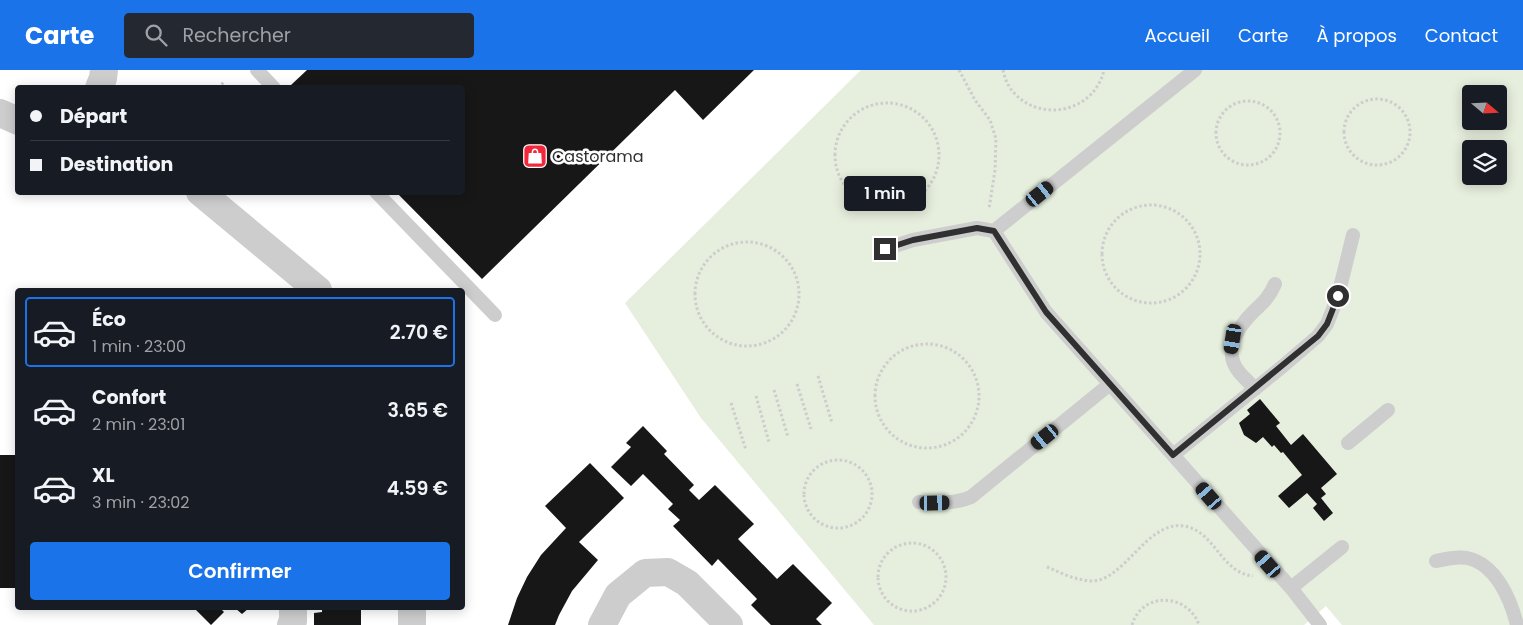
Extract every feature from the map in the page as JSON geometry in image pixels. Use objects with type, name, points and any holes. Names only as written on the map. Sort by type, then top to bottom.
[{"type":"street","points":[[100,85],[104,70]]},
{"type":"street","points":[[0,113],[15,120]]},
{"type":"street","points":[[204,195],[316,288]]},
{"type":"street","points":[[602,625],[618,595],[645,573],[668,572],[687,583],[729,625]]},
{"type":"street","points":[[291,625],[293,610]]},
{"type":"street","points":[[412,610],[412,625]]},
{"type":"lane","points":[[257,70],[271,85]]},
{"type":"lane","points":[[885,249],[913,240],[977,228],[990,230],[1195,70]]},
{"type":"lane","points":[[379,195],[495,316]]},
{"type":"lane","points":[[990,230],[1046,312],[1291,588],[1320,625]]},
{"type":"lane","points":[[1173,455],[1318,336],[1327,324],[1338,296],[1353,235]]},
{"type":"lane","points":[[1255,389],[1238,372],[1233,363],[1231,352],[1233,339],[1244,323],[1262,305],[1275,284]]},
{"type":"lane","points":[[919,502],[948,503],[971,497],[1110,384]]},
{"type":"lane","points":[[1348,443],[1388,410]]},
{"type":"lane","points":[[1291,588],[1342,547]]},
{"type":"lane","points":[[1436,562],[1452,558],[1467,558],[1481,564],[1493,575],[1503,589],[1514,611],[1517,625]]},
{"type":"path","points":[[959,70],[975,100],[990,120],[996,139],[990,230]]},
{"type":"path","points":[[1003,70],[1006,82],[1019,98],[1036,108],[1050,111],[1064,110],[1077,106],[1088,98],[1097,88],[1104,70]]},
{"type":"path","points":[[221,85],[225,81]]},
{"type":"path","points":[[1373,99],[1385,99],[1396,104],[1404,112],[1410,124],[1410,137],[1406,150],[1396,160],[1383,165],[1370,164],[1357,158],[1348,148],[1344,136],[1346,122],[1352,110],[1362,103],[1373,99]]},
{"type":"path","points":[[1245,100],[1255,100],[1272,110],[1277,117],[1281,136],[1278,145],[1273,154],[1257,164],[1238,164],[1226,156],[1218,143],[1216,134],[1217,124],[1221,115],[1228,107],[1245,100]]},
{"type":"path","points":[[892,103],[904,106],[924,118],[936,138],[939,162],[936,173],[924,193],[909,202],[892,207],[870,204],[852,193],[844,185],[836,164],[837,142],[841,131],[848,121],[862,110],[879,104],[892,103]]},
{"type":"path","points":[[1142,206],[1163,207],[1172,210],[1188,223],[1198,242],[1199,263],[1193,279],[1182,292],[1162,302],[1151,304],[1140,302],[1129,299],[1120,292],[1106,275],[1102,252],[1104,241],[1114,221],[1127,211],[1142,206]]},
{"type":"path","points":[[752,242],[764,245],[775,250],[785,258],[794,273],[799,290],[799,302],[795,314],[790,324],[772,340],[749,346],[726,342],[709,329],[698,310],[696,288],[698,278],[702,268],[709,259],[729,245],[752,242]]},
{"type":"path","points":[[931,344],[943,346],[956,352],[974,373],[978,386],[979,400],[976,413],[970,426],[960,436],[950,442],[938,447],[914,446],[903,442],[884,426],[875,404],[875,390],[878,377],[884,366],[905,349],[917,345],[931,344]]},
{"type":"path","points":[[818,376],[832,423]]},
{"type":"path","points":[[797,384],[811,429]]},
{"type":"path","points":[[774,390],[788,437]]},
{"type":"path","points":[[756,396],[769,442]]},
{"type":"path","points":[[731,403],[746,450]]},
{"type":"path","points":[[834,459],[854,463],[866,473],[872,487],[873,497],[865,516],[848,527],[828,527],[819,523],[811,516],[806,506],[804,496],[806,481],[815,468],[824,462],[834,459]]},
{"type":"path","points":[[1047,567],[1076,579],[1092,581],[1104,579],[1156,533],[1183,526],[1201,532],[1228,564],[1241,573],[1252,576],[1268,564]]},
{"type":"path","points":[[915,542],[932,549],[938,554],[946,570],[947,579],[942,596],[936,603],[919,611],[910,612],[893,606],[886,600],[878,584],[880,566],[884,558],[890,551],[906,543],[915,542]]},
{"type":"path","points":[[1132,625],[1138,613],[1150,603],[1174,600],[1194,614],[1199,625]]},
{"type":"green space","points":[[861,70],[1523,70],[1523,625],[1342,625],[1326,606],[1304,625],[874,625],[701,418],[625,303]]},
{"type":"building","name":"Castorama","points":[[307,70],[754,70],[703,120],[675,90],[482,279],[399,195],[465,195],[465,85],[291,85]]},
{"type":"building","points":[[1260,399],[1280,423],[1276,426],[1291,445],[1303,434],[1337,474],[1321,488],[1326,494],[1321,498],[1333,513],[1324,521],[1313,508],[1317,504],[1307,493],[1289,508],[1278,496],[1302,475],[1283,452],[1281,453],[1274,445],[1272,447],[1263,437],[1256,443],[1244,435],[1239,423],[1250,414],[1247,410]]},
{"type":"building","points":[[643,426],[667,451],[664,454],[694,485],[689,490],[699,500],[715,485],[754,524],[738,539],[777,579],[793,564],[832,603],[816,619],[822,625],[771,625],[751,605],[757,599],[718,559],[712,566],[673,526],[680,520],[668,509],[673,504],[643,474],[631,486],[611,467],[631,447],[626,443]]},
{"type":"building","points":[[0,455],[15,455],[15,588],[0,588]]},
{"type":"building","points":[[590,463],[624,498],[579,542],[598,560],[572,591],[555,625],[508,625],[517,598],[527,577],[541,555],[566,528],[545,506]]},
{"type":"building","points":[[196,610],[222,610],[224,612],[211,625]]},
{"type":"building","points":[[237,610],[247,610],[242,614]]},
{"type":"building","points":[[322,610],[361,610],[361,625],[314,625],[314,613],[322,612]]},
{"type":"place","name":"Castorama","points":[[535,156]]},
{"type":"route","points":[[885,249],[913,240],[977,228],[994,231],[1046,312],[1173,455],[1318,336],[1333,312],[1338,296]]}]
